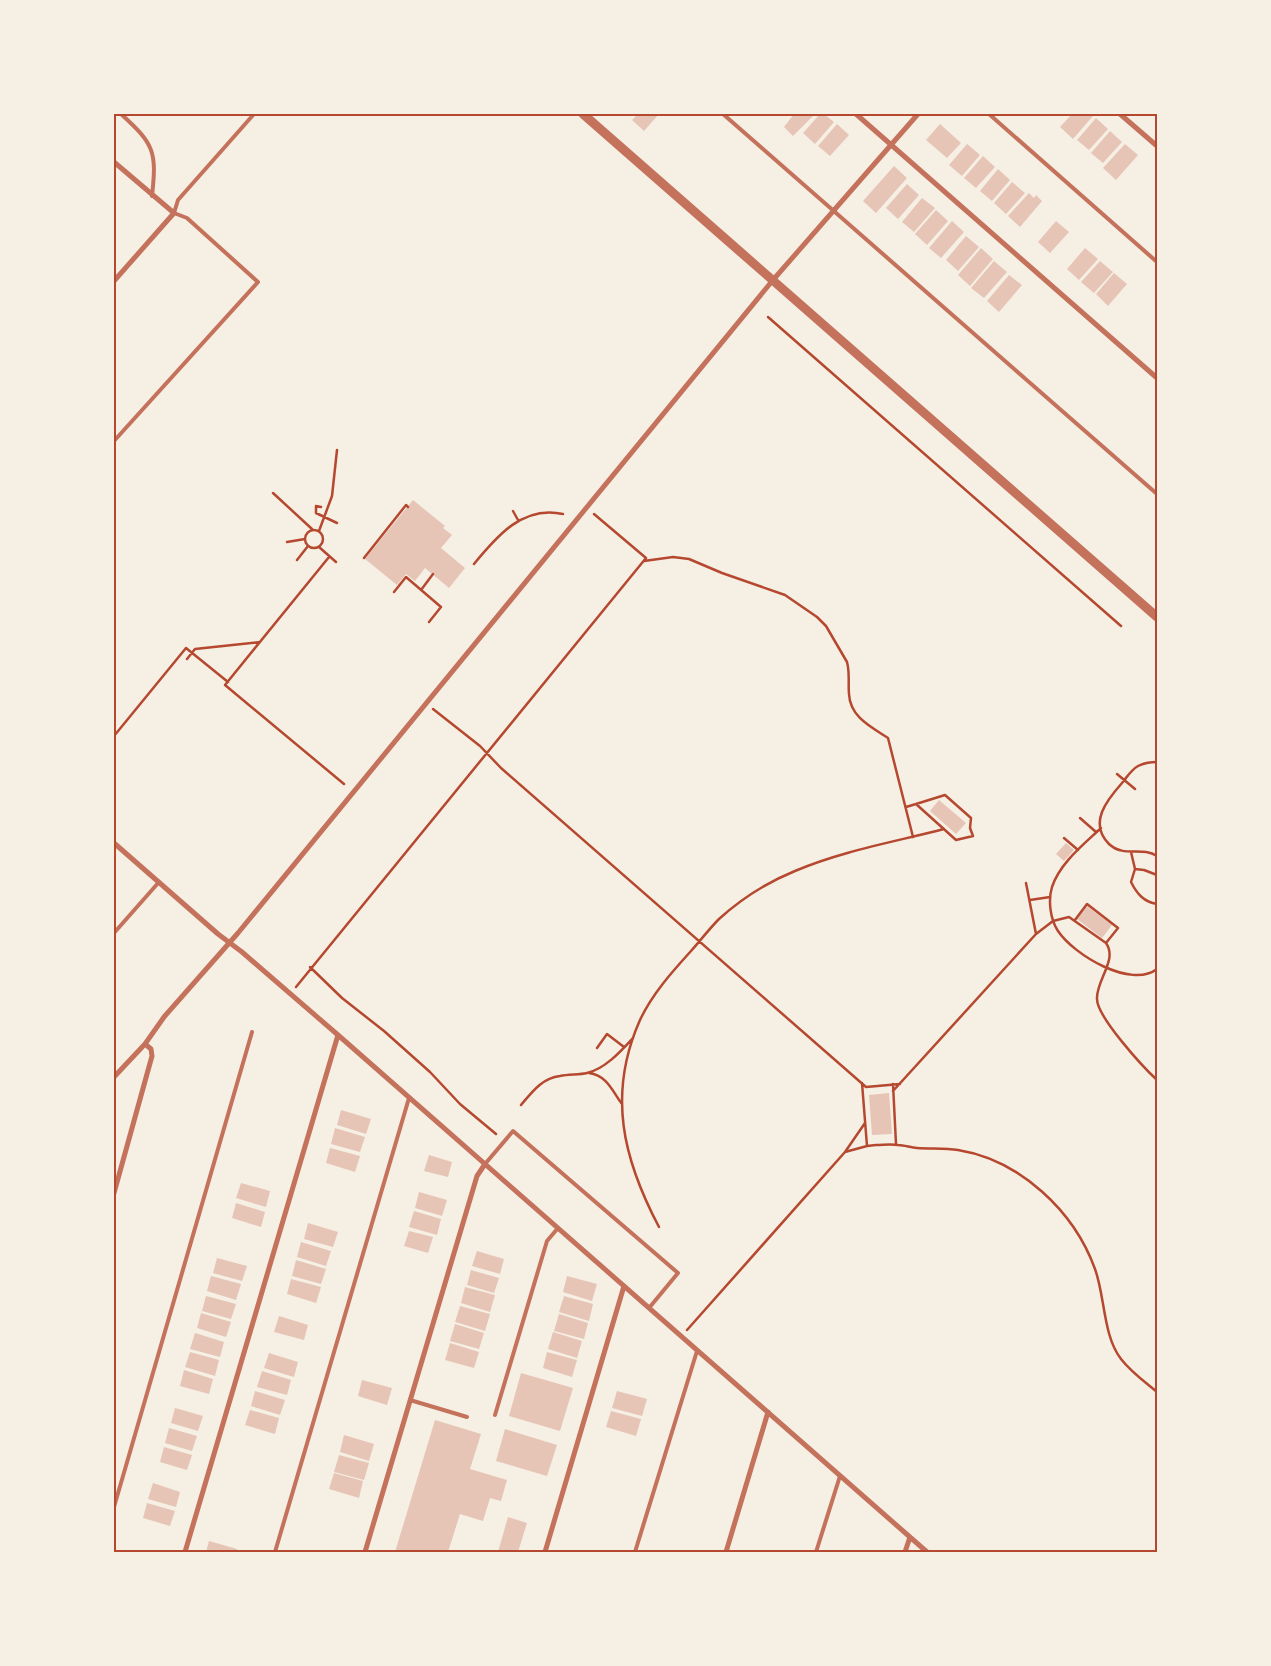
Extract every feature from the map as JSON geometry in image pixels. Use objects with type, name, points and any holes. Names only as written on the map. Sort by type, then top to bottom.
[{"type":"street","points":[[583,114],[1155,611]]},
{"type":"street","points":[[856,114],[1157,378]]},
{"type":"street","points":[[114,1077],[145,1044],[164,1016],[230,943],[772,280],[918,114]]},
{"type":"street","points":[[1120,114],[1157,146]]},
{"type":"street","points":[[114,162],[174,213],[114,281]]},
{"type":"street","points":[[114,843],[291,994],[926,1552]]},
{"type":"street","points":[[185,1552],[338,1036]]},
{"type":"street","points":[[114,1193],[152,1056],[151,1049],[145,1044]]},
{"type":"street","points":[[366,1552],[477,1176],[485,1164]]},
{"type":"street","points":[[545,1552],[624,1286]]},
{"type":"street","points":[[726,1552],[768,1412]]},
{"type":"street","points":[[905,1552],[910,1537]]},
{"type":"lane","points":[[121,114],[148,140],[154,164],[152,196]]},
{"type":"lane","points":[[114,441],[258,282],[187,218],[174,213],[178,200],[254,114]]},
{"type":"lane","points":[[723,114],[1157,494]]},
{"type":"lane","points":[[989,114],[1157,262]]},
{"type":"lane","points":[[114,932],[158,882]]},
{"type":"lane","points":[[114,1507],[252,1032]]},
{"type":"lane","points":[[275,1552],[409,1098]]},
{"type":"lane","points":[[485,1164],[513,1131],[678,1273],[649,1308]]},
{"type":"lane","points":[[495,1415],[546,1241],[558,1228]]},
{"type":"lane","points":[[636,1552],[698,1351]]},
{"type":"lane","points":[[410,1400],[467,1417]]},
{"type":"lane","points":[[816,1552],[840,1476]]},
{"type":"path","points":[[768,317],[1121,626]]},
{"type":"path","points":[[319,547],[323,539],[319,531],[332,496],[337,450]]},
{"type":"path","points":[[273,493],[313,530],[319,531]]},
{"type":"path","points":[[364,558],[406,505],[408,507]]},
{"type":"path","points":[[321,507],[316,506],[316,513],[337,522]]},
{"type":"path","points":[[291,994],[310,967],[646,558],[587,508]]},
{"type":"path","points":[[513,511],[518,520]]},
{"type":"path","points":[[474,564],[499,535],[518,520],[543,512],[563,514]]},
{"type":"path","points":[[313,530],[306,534],[305,539],[308,546],[313,548],[319,547]]},
{"type":"path","points":[[287,542],[305,539]]},
{"type":"path","points":[[297,560],[308,546]]},
{"type":"path","points":[[319,547],[336,562]]},
{"type":"path","points":[[329,557],[225,685],[344,784]]},
{"type":"path","points":[[643,561],[673,557],[689,559],[785,596],[817,617],[826,626],[848,662],[849,694],[852,708],[862,721],[888,738],[913,837]]},
{"type":"path","points":[[421,590],[433,574]]},
{"type":"path","points":[[394,592],[406,577],[441,606],[429,622]]},
{"type":"path","points":[[187,659],[195,649],[260,642]]},
{"type":"path","points":[[114,736],[186,648],[228,682]]},
{"type":"path","points":[[426,704],[486,752],[501,768],[866,1087]]},
{"type":"path","points":[[1157,762],[1140,765],[1124,780],[1104,805],[1100,821],[1104,838],[1111,846],[1124,852],[1150,852],[1157,856]]},
{"type":"path","points":[[1117,774],[1135,789]]},
{"type":"path","points":[[906,807],[945,795],[971,818],[970,828],[973,836],[956,840],[916,804]]},
{"type":"path","points":[[1080,818],[1096,832]]},
{"type":"path","points":[[1101,828],[1067,861],[1053,886],[1050,897],[1057,930],[1066,942],[1079,952],[1107,967],[1132,976],[1152,973],[1157,969]]},
{"type":"path","points":[[659,1227],[642,1193],[631,1163],[624,1132],[623,1104],[625,1071],[634,1037],[640,1020],[653,997],[710,929],[733,908],[776,880],[821,860],[944,829]]},
{"type":"path","points":[[1064,838],[1078,850]]},
{"type":"path","points":[[1131,852],[1135,869],[1131,882],[1142,898],[1157,904]]},
{"type":"path","points":[[1135,869],[1157,875]]},
{"type":"path","points":[[1026,883],[1036,934]]},
{"type":"path","points":[[1030,900],[1050,897]]},
{"type":"path","points":[[1075,920],[1087,904],[1118,928],[1106,944]]},
{"type":"path","points":[[893,1091],[1036,934],[1054,921],[1069,917],[1110,948],[1107,967],[1098,989],[1097,1001],[1120,1039],[1142,1066],[1157,1080]]},
{"type":"path","points":[[310,967],[342,998],[384,1031],[430,1072],[460,1104],[496,1134]]},
{"type":"path","points":[[597,1048],[607,1034],[624,1047]]},
{"type":"path","points":[[588,1073],[605,1063],[634,1037]]},
{"type":"path","points":[[521,1105],[533,1091],[548,1079],[588,1073],[595,1074],[607,1082],[623,1104]]},
{"type":"path","points":[[862,1083],[867,1146]]},
{"type":"path","points":[[893,1084],[897,1144]]},
{"type":"path","points":[[862,1088],[900,1084]]},
{"type":"path","points":[[681,1337],[845,1152],[865,1123]]},
{"type":"path","points":[[845,1152],[867,1146],[897,1144],[915,1148],[956,1150],[972,1153],[991,1160],[1026,1177],[1053,1201],[1078,1235],[1095,1267],[1101,1285],[1107,1324],[1113,1344],[1120,1358],[1157,1392]]},
{"type":"building","points":[[638,114],[659,114],[644,131],[632,120]]},
{"type":"building","points":[[794,114],[815,114],[793,136],[784,127]]},
{"type":"building","points":[[820,114],[824,114],[834,122],[815,144],[803,133]]},
{"type":"building","points":[[1072,114],[1091,114],[1093,116],[1073,139],[1060,127]]},
{"type":"building","points":[[1096,118],[1108,129],[1089,150],[1077,140]]},
{"type":"building","points":[[837,124],[849,135],[830,156],[818,146]]},
{"type":"building","points":[[940,124],[961,143],[947,158],[926,140]]},
{"type":"building","points":[[1110,131],[1122,142],[1103,163],[1091,153]]},
{"type":"building","points":[[967,144],[980,155],[962,176],[949,165]]},
{"type":"building","points":[[1125,144],[1138,155],[1116,180],[1103,168]]},
{"type":"building","points":[[983,156],[995,167],[976,188],[964,178]]},
{"type":"building","points":[[894,166],[907,178],[876,213],[863,201]]},
{"type":"building","points":[[998,169],[1010,180],[992,201],[980,191]]},
{"type":"building","points":[[1012,182],[1025,193],[1006,214],[994,203]]},
{"type":"building","points":[[907,184],[919,195],[898,219],[886,208]]},
{"type":"building","points":[[1029,193],[1034,198],[1036,195],[1042,201],[1020,227],[1008,216]]},
{"type":"building","points":[[922,198],[935,208],[914,232],[902,222]]},
{"type":"building","points":[[936,210],[948,221],[927,245],[915,234]]},
{"type":"building","points":[[952,221],[964,232],[941,258],[929,248]]},
{"type":"building","points":[[1056,221],[1069,232],[1050,253],[1038,242]]},
{"type":"building","points":[[966,236],[979,247],[958,271],[946,260]]},
{"type":"building","points":[[981,248],[993,259],[970,286],[958,275]]},
{"type":"building","points":[[1085,248],[1098,259],[1079,280],[1067,269]]},
{"type":"building","points":[[994,261],[1007,272],[984,298],[971,288]]},
{"type":"building","points":[[1100,261],[1113,272],[1094,293],[1081,282]]},
{"type":"building","points":[[1114,273],[1127,284],[1108,306],[1096,294]]},
{"type":"building","points":[[1009,275],[1022,285],[999,312],[987,301]]},
{"type":"building","points":[[413,500],[445,526],[443,528],[452,535],[441,548],[465,568],[449,588],[425,568],[415,581],[406,574],[397,585],[365,559]]},
{"type":"building","points":[[939,800],[966,823],[956,834],[930,811]]},
{"type":"building","points":[[1066,843],[1074,850],[1064,861],[1056,854]]},
{"type":"building","points":[[1087,906],[1112,925],[1102,938],[1077,919]]},
{"type":"building","points":[[889,1093],[892,1134],[872,1135],[869,1095]]},
{"type":"building","points":[[341,1110],[371,1119],[366,1134],[337,1125]]},
{"type":"building","points":[[335,1128],[365,1137],[360,1152],[331,1144]]},
{"type":"building","points":[[330,1148],[360,1156],[355,1172],[326,1163]]},
{"type":"building","points":[[429,1155],[452,1162],[448,1177],[424,1171]]},
{"type":"building","points":[[241,1183],[270,1191],[266,1207],[236,1198]]},
{"type":"building","points":[[419,1192],[447,1200],[442,1216],[415,1208]]},
{"type":"building","points":[[236,1203],[265,1212],[261,1227],[232,1218]]},
{"type":"building","points":[[414,1211],[441,1219],[437,1235],[409,1227]]},
{"type":"building","points":[[308,1223],[338,1232],[333,1247],[304,1239]]},
{"type":"building","points":[[409,1231],[433,1237],[428,1253],[404,1246]]},
{"type":"building","points":[[301,1242],[331,1251],[326,1266],[297,1257]]},
{"type":"building","points":[[477,1251],[504,1259],[500,1274],[472,1266]]},
{"type":"building","points":[[217,1258],[247,1266],[242,1281],[213,1273]]},
{"type":"building","points":[[296,1260],[326,1269],[321,1284],[292,1276]]},
{"type":"building","points":[[471,1270],[499,1278],[494,1293],[467,1285]]},
{"type":"building","points":[[211,1276],[241,1284],[236,1300],[207,1291]]},
{"type":"building","points":[[567,1276],[597,1284],[592,1301],[563,1292]]},
{"type":"building","points":[[291,1279],[321,1287],[316,1303],[287,1294]]},
{"type":"building","points":[[465,1287],[495,1295],[490,1312],[461,1303]]},
{"type":"building","points":[[206,1296],[236,1304],[231,1319],[202,1311]]},
{"type":"building","points":[[564,1296],[593,1304],[589,1321],[559,1312]]},
{"type":"building","points":[[460,1306],[490,1314],[485,1331],[455,1322]]},
{"type":"building","points":[[201,1313],[231,1322],[226,1337],[197,1328]]},
{"type":"building","points":[[559,1314],[588,1323],[584,1339],[554,1331]]},
{"type":"building","points":[[279,1316],[308,1325],[304,1340],[274,1332]]},
{"type":"building","points":[[455,1324],[484,1333],[479,1349],[450,1341]]},
{"type":"building","points":[[553,1332],[582,1341],[577,1358],[548,1349]]},
{"type":"building","points":[[195,1333],[224,1342],[220,1357],[190,1349]]},
{"type":"building","points":[[450,1343],[479,1352],[474,1368],[445,1360]]},
{"type":"building","points":[[190,1352],[219,1360],[215,1376],[185,1367]]},
{"type":"building","points":[[547,1352],[577,1360],[572,1377],[543,1368]]},
{"type":"building","points":[[269,1353],[298,1362],[294,1377],[264,1368]]},
{"type":"building","points":[[184,1370],[213,1379],[209,1394],[180,1386]]},
{"type":"building","points":[[262,1371],[291,1380],[287,1395],[257,1387]]},
{"type":"building","points":[[521,1373],[573,1388],[560,1431],[509,1416]]},
{"type":"building","points":[[362,1380],[392,1388],[387,1405],[358,1396]]},
{"type":"building","points":[[255,1391],[285,1400],[280,1415],[251,1406]]},
{"type":"building","points":[[617,1391],[647,1399],[642,1416],[612,1408]]},
{"type":"building","points":[[175,1408],[203,1416],[198,1431],[171,1423]]},
{"type":"building","points":[[250,1410],[279,1418],[275,1434],[245,1425]]},
{"type":"building","points":[[611,1411],[641,1419],[636,1436],[606,1427]]},
{"type":"building","points":[[435,1420],[481,1434],[470,1469],[507,1480],[501,1501],[490,1498],[483,1521],[460,1514],[448,1552],[395,1552]]},
{"type":"building","points":[[169,1428],[197,1436],[192,1451],[165,1443]]},
{"type":"building","points":[[505,1429],[557,1445],[547,1476],[496,1461]]},
{"type":"building","points":[[344,1435],[374,1444],[369,1461],[340,1452]]},
{"type":"building","points":[[164,1447],[192,1455],[187,1470],[160,1462]]},
{"type":"building","points":[[339,1455],[369,1463],[364,1480],[334,1472]]},
{"type":"building","points":[[334,1473],[363,1481],[359,1498],[329,1489]]},
{"type":"building","points":[[153,1483],[180,1492],[176,1507],[148,1499]]},
{"type":"building","points":[[147,1503],[175,1511],[170,1526],[143,1518]]},
{"type":"building","points":[[508,1517],[527,1523],[518,1552],[498,1552]]},
{"type":"building","points":[[209,1541],[237,1549],[236,1552],[206,1552]]}]
